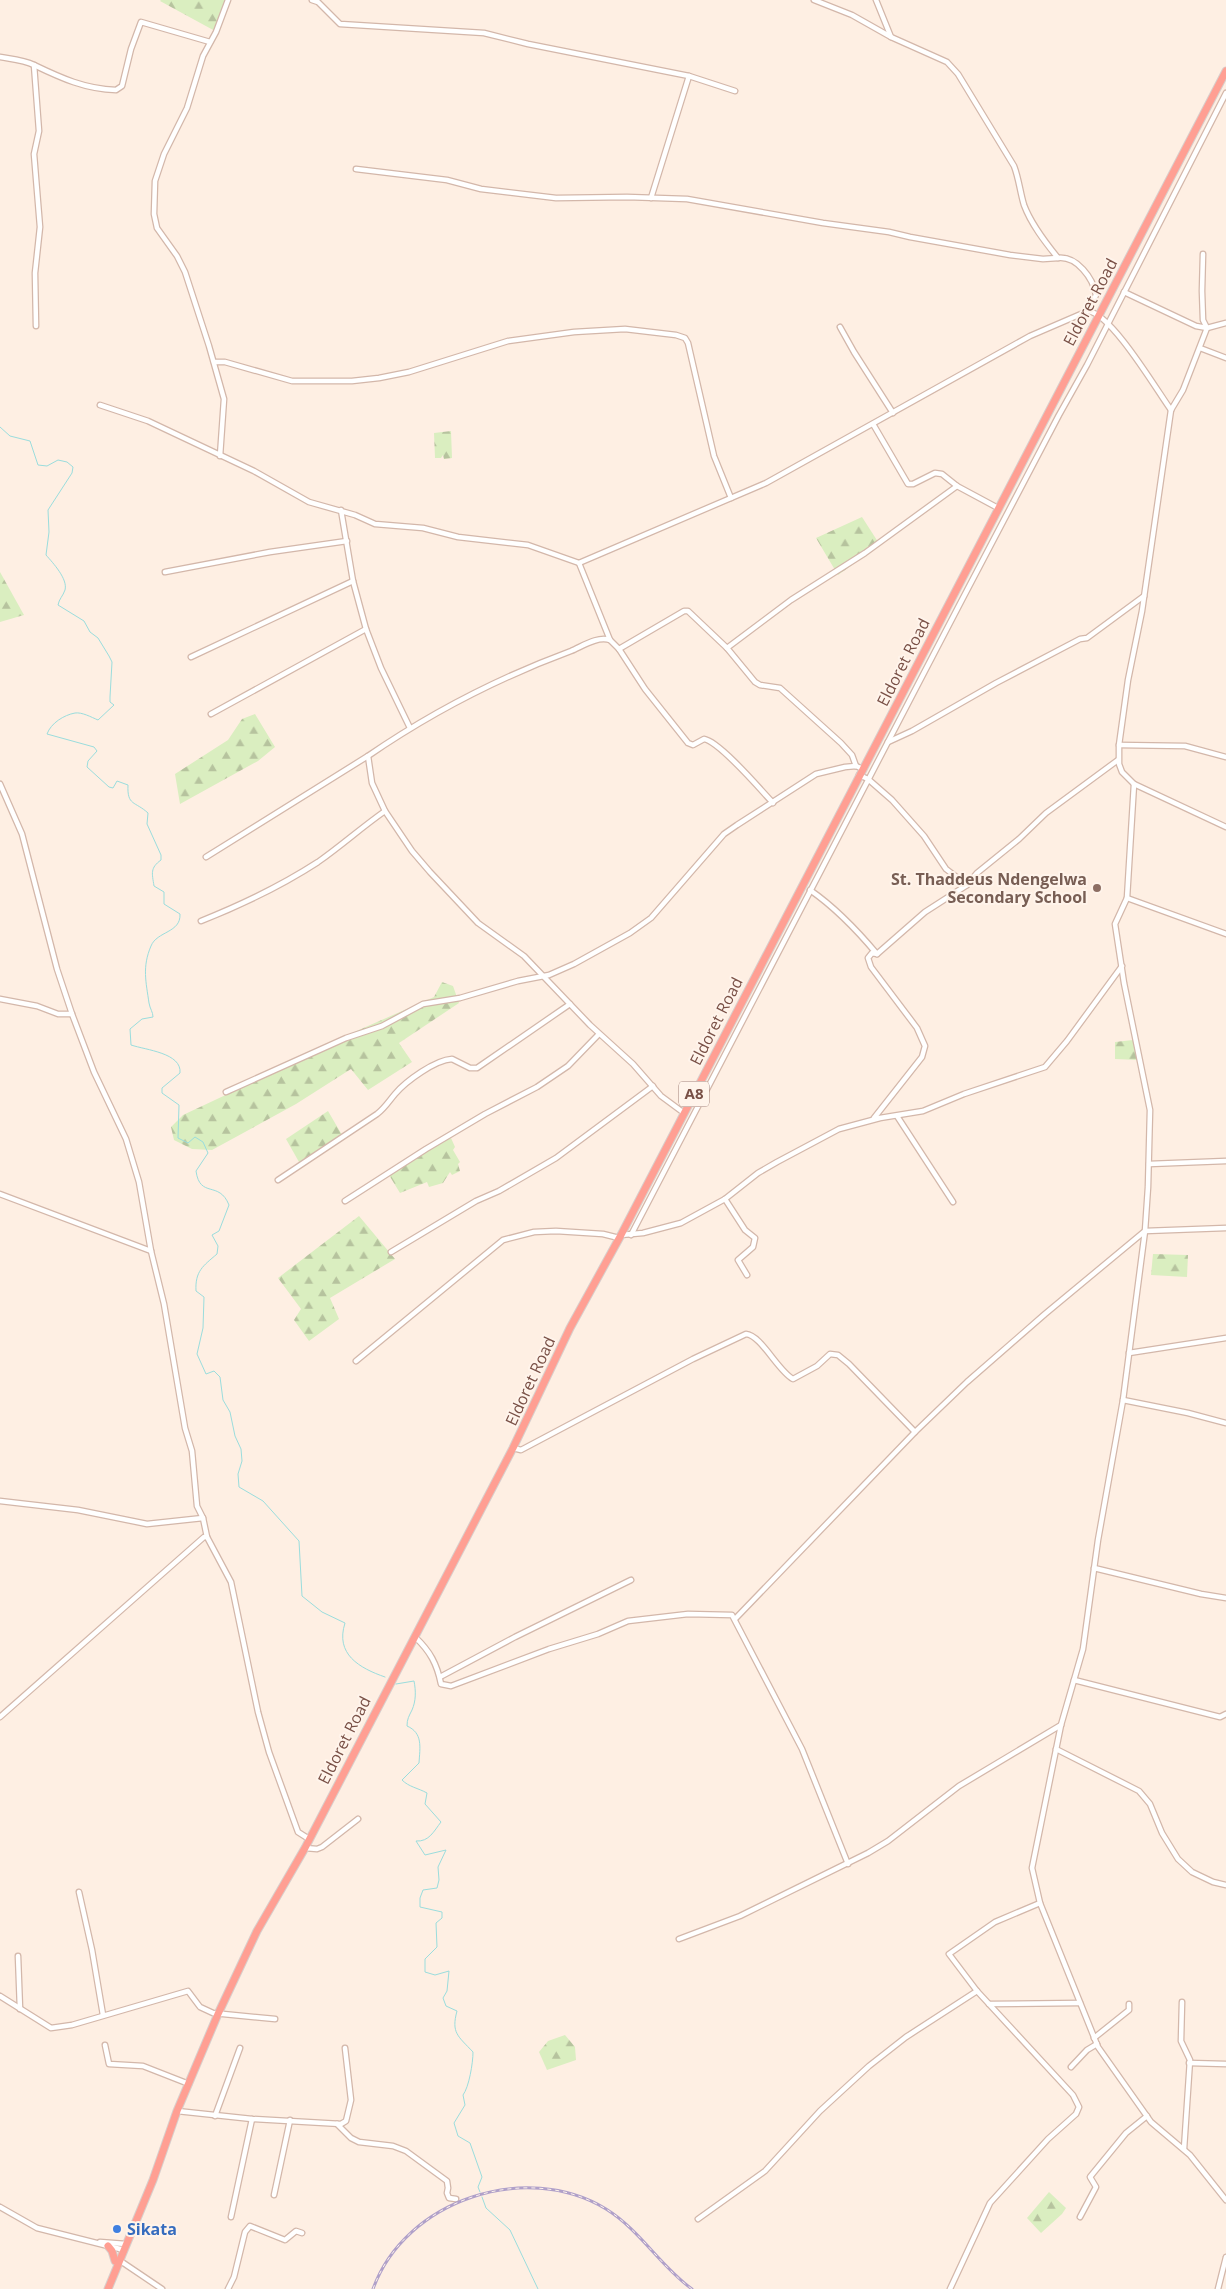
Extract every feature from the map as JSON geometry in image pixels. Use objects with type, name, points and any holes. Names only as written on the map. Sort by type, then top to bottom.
[{"type":"highway","name":"Eldoret Road","points":[[104,2289],[153,2180],[177,2111],[218,2014],[257,1931],[305,1848],[513,1448],[570,1328],[684,1114],[859,770],[1100,315],[1226,71]]},
{"type":"highway","points":[[108,2246],[117,2260]]},
{"type":"highway","name":"Eldoret Road","points":[[108,2289],[117,2260]]},
{"type":"street","points":[[220,456],[224,399],[214,362],[185,272],[177,256],[157,228],[154,214],[157,171],[187,108],[203,56],[228,0]]},
{"type":"street","points":[[312,0],[318,2],[340,24],[484,33],[528,44],[689,76],[735,91]]},
{"type":"street","points":[[814,0],[852,15],[891,37],[947,62],[958,74],[1014,166],[1020,183],[1023,202],[1030,217],[1046,244],[1058,258]]},
{"type":"street","points":[[876,0],[891,37]]},
{"type":"street","points":[[0,56],[34,65],[40,70],[80,85],[116,90],[122,86],[131,49],[141,22],[210,42]]},
{"type":"street","points":[[34,65],[39,131],[34,154],[40,227],[35,273],[36,326]]},
{"type":"street","points":[[651,198],[689,76]]},
{"type":"street","points":[[631,1235],[810,890],[1109,323],[1226,93]]},
{"type":"street","points":[[100,405],[148,421],[254,471],[309,502],[342,510],[383,526],[423,528],[458,536],[528,545],[579,563],[731,498],[794,468],[1030,336],[1088,311],[1096,295],[1089,280],[1074,260],[1068,258],[1043,259],[964,247],[889,232],[753,212],[713,202],[667,197],[556,198],[481,189],[447,180],[356,170]]},
{"type":"street","points":[[1203,254],[1203,320],[1207,328],[1183,390],[1171,410],[1144,596],[1128,680],[1118,760],[1122,772],[1134,784],[1226,827]]},
{"type":"street","points":[[1124,292],[1182,320],[1207,328],[1226,323]]},
{"type":"street","points":[[1088,311],[1100,315],[1109,323],[1171,410]]},
{"type":"street","points":[[840,327],[893,413]]},
{"type":"street","points":[[214,362],[224,362],[292,381],[352,381],[409,372],[508,341],[602,329],[625,329],[676,335],[685,338],[690,348],[714,456],[731,498]]},
{"type":"street","points":[[1200,348],[1226,358]]},
{"type":"street","points":[[873,424],[908,484],[913,484],[939,473],[946,476],[957,486],[998,508]]},
{"type":"street","points":[[727,648],[791,600],[865,553],[957,486]]},
{"type":"street","points":[[342,510],[353,581],[366,629],[381,668],[410,728]]},
{"type":"street","points":[[165,572],[270,552],[347,541]]},
{"type":"street","points":[[579,563],[610,640],[619,650],[639,682],[688,743],[693,745],[704,739],[711,741],[773,803]]},
{"type":"street","points":[[191,657],[353,581]]},
{"type":"street","points":[[888,742],[912,731],[996,683],[1091,635],[1144,596]]},
{"type":"street","points":[[619,650],[688,610],[727,648],[755,682],[760,685],[780,688],[828,730],[852,755],[859,770],[868,780],[892,800],[909,818],[946,869],[967,885]]},
{"type":"street","points":[[211,714],[366,629]]},
{"type":"street","points":[[206,857],[449,705],[508,676],[597,640],[610,640]]},
{"type":"street","points":[[1119,745],[1185,746],[1226,757]]},
{"type":"street","points":[[368,756],[372,783],[385,810],[412,851],[462,908],[478,923],[524,956],[544,976],[556,992],[599,1034],[619,1050],[661,1096],[684,1114]]},
{"type":"street","points":[[873,1120],[922,1057],[925,1046],[917,1028],[869,964],[869,956],[872,953],[876,954],[926,912],[967,885],[977,873],[1019,839],[1046,813],[1118,760]]},
{"type":"street","points":[[226,1092],[346,1038],[397,1019],[423,1004],[460,998],[518,981],[544,976],[574,964],[641,926],[668,899],[724,834],[816,774],[859,770]]},
{"type":"street","points":[[0,784],[22,834],[57,969],[72,1014],[94,1072],[126,1140],[139,1182],[151,1251],[164,1304],[185,1428],[192,1451],[197,1506],[203,1518],[207,1537],[231,1582],[258,1712],[269,1752],[298,1832],[309,1839]]},
{"type":"street","points":[[1134,784],[1127,898],[1115,924],[1149,1098],[1149,1164],[1145,1231],[1123,1400],[1094,1568],[1083,1649],[1061,1725],[1033,1859],[1034,1880],[1040,1903],[1097,2044],[1147,2116],[1165,2135],[1184,2149],[1226,2200]]},
{"type":"street","points":[[200,920],[271,889],[315,864],[385,810]]},
{"type":"street","points":[[810,890],[832,905],[876,954]]},
{"type":"street","points":[[1127,898],[1226,934]]},
{"type":"street","points":[[356,1361],[503,1240],[534,1232],[620,1236],[672,1226],[725,1200],[758,1173],[829,1133],[850,1125],[923,1111],[964,1094],[1045,1067],[1067,1041],[1122,966]]},
{"type":"street","points":[[0,999],[37,1006],[58,1014],[72,1014]]},
{"type":"street","points":[[278,1180],[377,1114],[386,1107],[395,1094],[432,1066],[452,1059],[470,1068],[477,1068],[570,1004]]},
{"type":"street","points":[[345,1201],[426,1149],[485,1114],[537,1087],[568,1066],[599,1034]]},
{"type":"street","points":[[391,1252],[476,1201],[499,1191],[556,1158],[653,1086]]},
{"type":"street","points":[[897,1116],[953,1202]]},
{"type":"street","points":[[1149,1164],[1226,1161]]},
{"type":"street","points":[[0,1194],[151,1251]]},
{"type":"street","points":[[725,1200],[745,1230],[755,1238],[753,1247],[738,1260],[747,1275]]},
{"type":"street","points":[[735,1619],[915,1432],[1044,1314],[1145,1231],[1226,1228]]},
{"type":"street","points":[[513,1448],[521,1450],[693,1359],[746,1334],[754,1337],[786,1374],[793,1379],[817,1366],[830,1354],[838,1354],[861,1375],[915,1432]]},
{"type":"street","points":[[1129,1353],[1226,1338]]},
{"type":"street","points":[[1123,1400],[1188,1413],[1226,1424]]},
{"type":"street","points":[[0,1501],[78,1510],[147,1524],[203,1518]]},
{"type":"street","points":[[0,1717],[207,1537]]},
{"type":"street","points":[[1094,1568],[1201,1594],[1226,1598]]},
{"type":"street","points":[[440,1677],[515,1637],[631,1580]]},
{"type":"street","points":[[414,1636],[430,1653],[437,1666],[443,1686],[451,1686],[638,1619],[688,1614],[730,1614],[735,1619],[746,1646],[802,1749],[848,1864]]},
{"type":"street","points":[[1074,1680],[1220,1717],[1226,1714]]},
{"type":"street","points":[[679,1939],[740,1916],[848,1864],[888,1841],[959,1786],[1061,1725]]},
{"type":"street","points":[[1056,1749],[1139,1791],[1150,1804],[1162,1833],[1178,1859],[1192,1872],[1213,1882],[1226,1885]]},
{"type":"street","points":[[305,1848],[317,1849],[322,1847],[358,1819]]},
{"type":"street","points":[[79,1892],[92,1950],[103,2015]]},
{"type":"street","points":[[950,2289],[990,2203],[1048,2139],[1076,2114],[1079,2107],[1073,2095],[989,2004],[949,1954],[995,1922],[1040,1903]]},
{"type":"street","points":[[18,1956],[20,2009]]},
{"type":"street","points":[[698,2219],[765,2171],[820,2111],[870,2066],[906,2037],[977,1990]]},
{"type":"street","points":[[0,1996],[51,2028],[72,2025],[188,1991],[200,2006],[218,2014],[275,2018]]},
{"type":"street","points":[[1182,2002],[1180,2041],[1190,2059],[1184,2149]]},
{"type":"street","points":[[989,2004],[1080,2003]]},
{"type":"street","points":[[1094,2038],[1123,2016],[1129,2010],[1129,2004]]},
{"type":"street","points":[[1071,2067],[1087,2050],[1097,2044]]},
{"type":"street","points":[[105,2045],[108,2064],[143,2066],[189,2084]]},
{"type":"street","points":[[214,2116],[240,2048]]},
{"type":"street","points":[[177,2111],[252,2119],[337,2124],[346,2121],[351,2100],[345,2048]]},
{"type":"street","points":[[1189,2063],[1226,2064]]},
{"type":"street","points":[[1080,2216],[1096,2187],[1090,2177],[1126,2133],[1147,2116]]},
{"type":"street","points":[[231,2217],[252,2119]]},
{"type":"street","points":[[274,2195],[290,2120]]},
{"type":"street","points":[[337,2124],[351,2138],[360,2142],[393,2146],[406,2151],[447,2181],[449,2198],[456,2199]]},
{"type":"street","points":[[0,2207],[38,2228],[108,2246],[123,2247]]},
{"type":"street","points":[[228,2289],[234,2277],[246,2232],[250,2226],[286,2240],[296,2231],[302,2233]]},
{"type":"street","points":[[94,2242],[123,2247]]},
{"type":"street","points":[[1218,2289],[1226,2257]]},
{"type":"street","points":[[117,2260],[162,2289]]},
{"type":"green space","points":[[161,0],[227,0],[215,31],[160,1]]},
{"type":"green space","points":[[451,431],[452,458],[444,459],[443,455],[441,458],[435,458],[434,433]]},
{"type":"green space","points":[[862,517],[880,545],[838,575],[816,538]]},
{"type":"green space","points":[[0,572],[24,615],[0,622]]},
{"type":"green space","points":[[255,714],[275,747],[258,761],[180,804],[175,774],[228,740],[242,719]]},
{"type":"green space","points":[[442,982],[453,986],[459,1003],[399,1043],[412,1062],[368,1090],[351,1069],[296,1104],[212,1150],[192,1149],[174,1140],[171,1127],[183,1115],[311,1051],[434,997]]},
{"type":"green space","points":[[1133,1040],[1138,1060],[1115,1059],[1115,1042]]},
{"type":"green space","points":[[328,1111],[342,1135],[299,1162],[286,1139]]},
{"type":"green space","points":[[451,1138],[455,1147],[453,1150],[460,1162],[458,1164],[460,1171],[452,1175],[450,1172],[443,1183],[429,1187],[427,1182],[400,1193],[389,1175],[443,1141]]},
{"type":"green space","points":[[359,1216],[395,1259],[330,1298],[339,1319],[309,1341],[294,1320],[301,1309],[278,1278]]},
{"type":"green space","points":[[1153,1254],[1188,1255],[1187,1277],[1151,1275]]},
{"type":"green space","points":[[565,2035],[575,2047],[576,2060],[547,2070],[539,2052],[548,2041]]},
{"type":"green space","points":[[1049,2192],[1066,2208],[1041,2233],[1027,2218]]},
{"type":"waterway","points":[[0,427],[10,436],[30,441],[38,465],[47,466],[58,460],[67,462],[73,467],[72,473],[48,510],[49,532],[46,555],[59,571],[64,581],[65,590],[58,605],[84,621],[90,632],[98,638],[112,662],[110,702],[114,705],[98,720],[81,713],[67,716],[58,720],[47,734],[94,747],[97,751],[88,761],[87,767],[109,787],[113,788],[117,781],[128,785],[130,800],[148,813],[147,824],[161,855],[161,860],[153,871],[154,886],[164,892],[164,904],[180,914],[177,925],[154,941],[146,961],[146,981],[153,1017],[142,1019],[130,1029],[131,1045],[162,1053],[175,1061],[179,1066],[180,1073],[162,1088],[162,1093],[179,1105],[178,1138],[188,1143],[195,1137],[203,1142],[208,1153],[196,1171],[198,1179],[201,1185],[220,1193],[229,1205],[219,1231],[212,1235],[218,1246],[217,1254],[204,1266],[197,1278],[196,1291],[204,1297],[203,1328],[197,1354],[206,1374],[214,1371],[220,1377],[223,1400],[230,1412],[235,1436],[241,1449],[242,1461],[238,1474],[239,1487],[263,1501],[299,1541],[302,1596],[322,1612],[345,1623],[343,1643],[346,1651],[358,1664],[385,1677]]},
{"type":"waterway","points":[[396,1684],[414,1681],[415,1700],[407,1726],[416,1732],[420,1746],[419,1763],[402,1780],[427,1793],[425,1804],[441,1822],[428,1838],[416,1841],[425,1855],[446,1850],[438,1867],[439,1880],[437,1888],[423,1890],[420,1898],[420,1907],[442,1912],[442,1918],[436,1923],[437,1947],[425,1959],[425,1972],[435,1975],[449,1971],[447,1991],[443,1998],[446,2006],[457,2011],[455,2029],[463,2042],[473,2052],[470,2075],[463,2095],[465,2105],[454,2123],[458,2136],[470,2143],[482,2177],[478,2187],[480,2192]]},
{"type":"waterway","points":[[482,2197],[486,2208],[510,2230],[538,2289]]},
{"type":"railway","points":[[373,2289],[389,2258],[412,2232],[440,2212],[472,2197],[506,2189],[540,2188],[574,2195],[606,2209],[640,2237],[670,2270],[692,2289]]},
{"type":"place","name":"St. Thaddeus Ndengelwa Secondary School","points":[[1097,888]]},
{"type":"place","name":"Sikata","points":[[117,2229]]}]
